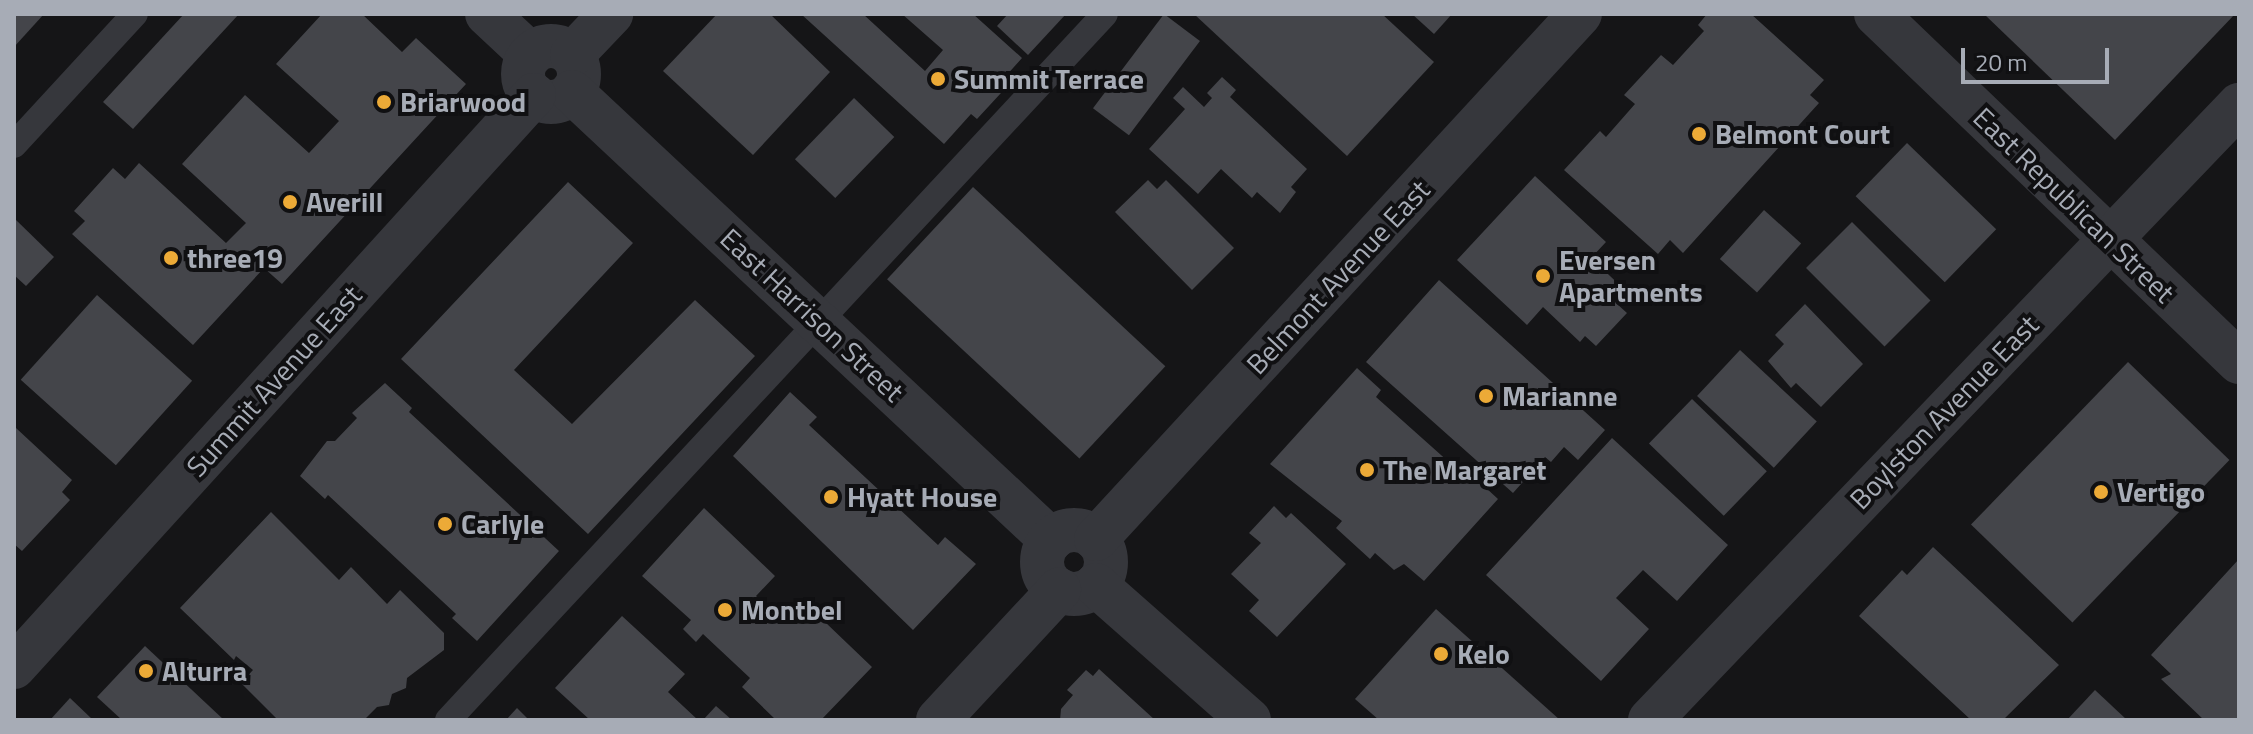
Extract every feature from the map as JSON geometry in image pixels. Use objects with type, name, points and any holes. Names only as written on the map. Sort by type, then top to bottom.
[{"type":"street","name":"East Harrison Street","points":[[487,14],[1051,540]]},
{"type":"street","name":"Summit Avenue East","points":[[14,667],[552,74],[611,14]]},
{"type":"street","name":"Belmont Avenue East","points":[[1096,539],[1580,14]]},
{"type":"street","name":"East Republican Street","points":[[1876,14],[2239,362]]},
{"type":"street","name":"Boylston Avenue East","points":[[1650,720],[2239,105]]},
{"type":"street","points":[[938,720],[1078,588],[1105,566],[1096,539],[1073,530],[1051,540],[1042,564],[1078,588],[1249,720]]},
{"type":"lane","points":[[14,145],[135,14]]},
{"type":"lane","points":[[448,720],[1105,14]]},
{"type":"building","points":[[14,14],[44,14],[14,47]]},
{"type":"building","points":[[184,14],[239,14],[133,129],[103,102]]},
{"type":"building","points":[[322,14],[362,14],[402,52],[416,38],[466,84],[282,284],[264,268],[193,345],[72,234],[85,221],[74,211],[113,168],[125,179],[139,163],[226,243],[246,223],[182,164],[245,95],[309,153],[339,121],[276,64]]},
{"type":"building","points":[[717,14],[770,14],[830,72],[753,155],[663,71]]},
{"type":"building","name":"Summit Terrace","points":[[801,14],[863,14],[925,71],[943,50],[902,14],[973,14],[1022,58],[995,88],[1001,93],[977,119],[971,114],[944,144]]},
{"type":"building","points":[[1008,14],[1066,14],[1028,55],[997,26]]},
{"type":"building","points":[[1164,14],[1200,41],[1129,135],[1093,108]]},
{"type":"building","points":[[1194,14],[1382,14],[1434,62],[1347,156]]},
{"type":"building","points":[[1412,14],[1452,14],[1434,34]]},
{"type":"building","name":"Belmont Court","points":[[1707,14],[1751,14],[1824,80],[1810,95],[1819,103],[1683,253],[1670,240],[1658,254],[1564,170],[1600,131],[1606,137],[1635,104],[1624,95],[1661,55],[1673,65],[1704,31],[1698,25]]},
{"type":"building","points":[[1984,14],[2235,14],[2115,140]]},
{"type":"building","points":[[1222,77],[1236,90],[1230,97],[1307,169],[1291,187],[1296,192],[1280,213],[1257,192],[1252,198],[1221,169],[1198,194],[1149,149],[1185,109],[1173,98],[1183,87],[1204,107],[1212,98],[1207,93]]},
{"type":"building","points":[[854,98],[894,137],[835,198],[795,159]]},
{"type":"building","points":[[1907,143],[1996,229],[1945,282],[1856,196]]},
{"type":"building","name":"Eversen Apartments","points":[[1535,176],[1606,242],[1591,258],[1628,293],[1617,304],[1627,313],[1596,346],[1585,336],[1580,342],[1543,307],[1527,325],[1457,260]]},
{"type":"building","points":[[1148,180],[1157,189],[1166,180],[1234,248],[1192,290],[1115,212]]},
{"type":"building","points":[[568,182],[633,243],[514,370],[572,424],[695,300],[755,356],[588,534],[401,359]]},
{"type":"building","points":[[973,187],[1165,366],[1079,459],[887,279]]},
{"type":"building","points":[[1764,210],[1801,243],[1757,293],[1720,259]]},
{"type":"building","points":[[14,218],[54,257],[26,286],[14,275]]},
{"type":"building","points":[[1852,222],[1930,300],[1885,346],[1806,268]]},
{"type":"building","name":"Marianne","points":[[1439,280],[1605,430],[1578,460],[1564,447],[1551,462],[1545,457],[1513,493],[1366,362]]},
{"type":"building","points":[[97,295],[192,381],[116,465],[21,380]]},
{"type":"building","points":[[1805,304],[1863,364],[1821,407],[1796,383],[1791,388],[1768,361],[1784,344],[1775,335]]},
{"type":"building","points":[[1740,350],[1817,422],[1774,468],[1697,396]]},
{"type":"building","name":"Vertigo","points":[[2128,362],[2229,460],[2072,623],[1971,525]]},
{"type":"building","name":"The Margaret","points":[[1357,368],[1381,390],[1376,397],[1469,480],[1472,475],[1498,499],[1424,581],[1404,564],[1394,570],[1375,553],[1370,559],[1336,528],[1342,521],[1270,464]]},
{"type":"building","name":"Carlyle","points":[[385,383],[412,408],[409,412],[559,551],[477,641],[452,618],[456,614],[328,495],[325,499],[300,476],[327,441],[335,441],[357,418],[352,413]]},
{"type":"building","name":"Hyatt House","points":[[790,392],[817,417],[809,425],[938,545],[945,537],[976,564],[913,630],[733,456]]},
{"type":"building","points":[[1692,399],[1767,471],[1724,516],[1649,444]]},
{"type":"building","points":[[16,428],[72,480],[62,492],[70,500],[22,551],[14,544]]},
{"type":"building","points":[[1612,438],[1728,545],[1677,601],[1643,570],[1616,598],[1649,629],[1601,681],[1486,575]]},
{"type":"building","points":[[1274,506],[1286,518],[1291,513],[1346,564],[1277,637],[1249,611],[1259,600],[1231,574],[1261,543],[1249,533]]},
{"type":"building","name":"Montbel","points":[[704,508],[775,576],[756,596],[782,621],[802,600],[872,667],[821,720],[776,720],[742,687],[750,678],[703,634],[696,642],[683,629],[691,620],[642,576]]},
{"type":"building","points":[[271,512],[339,580],[351,567],[387,604],[400,590],[444,633],[444,650],[407,678],[406,688],[392,694],[389,705],[377,707],[364,720],[278,720],[241,683],[253,670],[236,656],[234,660],[180,608]]},
{"type":"building","points":[[1933,547],[2059,665],[2003,720],[1971,720],[1859,616],[1902,570],[1907,575]]},
{"type":"building","points":[[2239,559],[2239,720],[2204,720],[2161,679],[2171,674],[2151,655]]},
{"type":"building","name":"Kelo","points":[[1436,609],[1560,720],[1379,720],[1355,699]]},
{"type":"building","points":[[622,616],[685,674],[668,692],[698,720],[590,720],[555,688]]},
{"type":"building","name":"Alturra","points":[[145,646],[224,720],[122,720],[97,697]]},
{"type":"building","points":[[1099,669],[1155,720],[1060,720],[1061,709],[1073,695],[1067,690],[1086,670],[1093,676]]},
{"type":"building","points":[[2095,690],[2127,720],[2067,720]]},
{"type":"building","points":[[70,698],[93,720],[50,720]]},
{"type":"building","points":[[716,706],[732,720],[703,720]]},
{"type":"building","points":[[517,708],[529,720],[506,720]]},
{"type":"place","name":"Summit Terrace","points":[[938,79]]},
{"type":"place","name":"Briarwood","points":[[384,102]]},
{"type":"place","name":"Belmont Court","points":[[1699,134]]},
{"type":"place","name":"Averill","points":[[290,202]]},
{"type":"place","name":"three19","points":[[171,258]]},
{"type":"place","name":"Eversen Apartments","points":[[1543,276]]},
{"type":"place","name":"Marianne","points":[[1486,396]]},
{"type":"place","name":"The Margaret","points":[[1367,470]]},
{"type":"place","name":"Vertigo","points":[[2101,492]]},
{"type":"place","name":"Hyatt House","points":[[831,497]]},
{"type":"place","name":"Carlyle","points":[[445,524]]},
{"type":"place","name":"Montbel","points":[[725,610]]},
{"type":"place","name":"Kelo","points":[[1441,654]]},
{"type":"place","name":"Alturra","points":[[146,671]]}]
